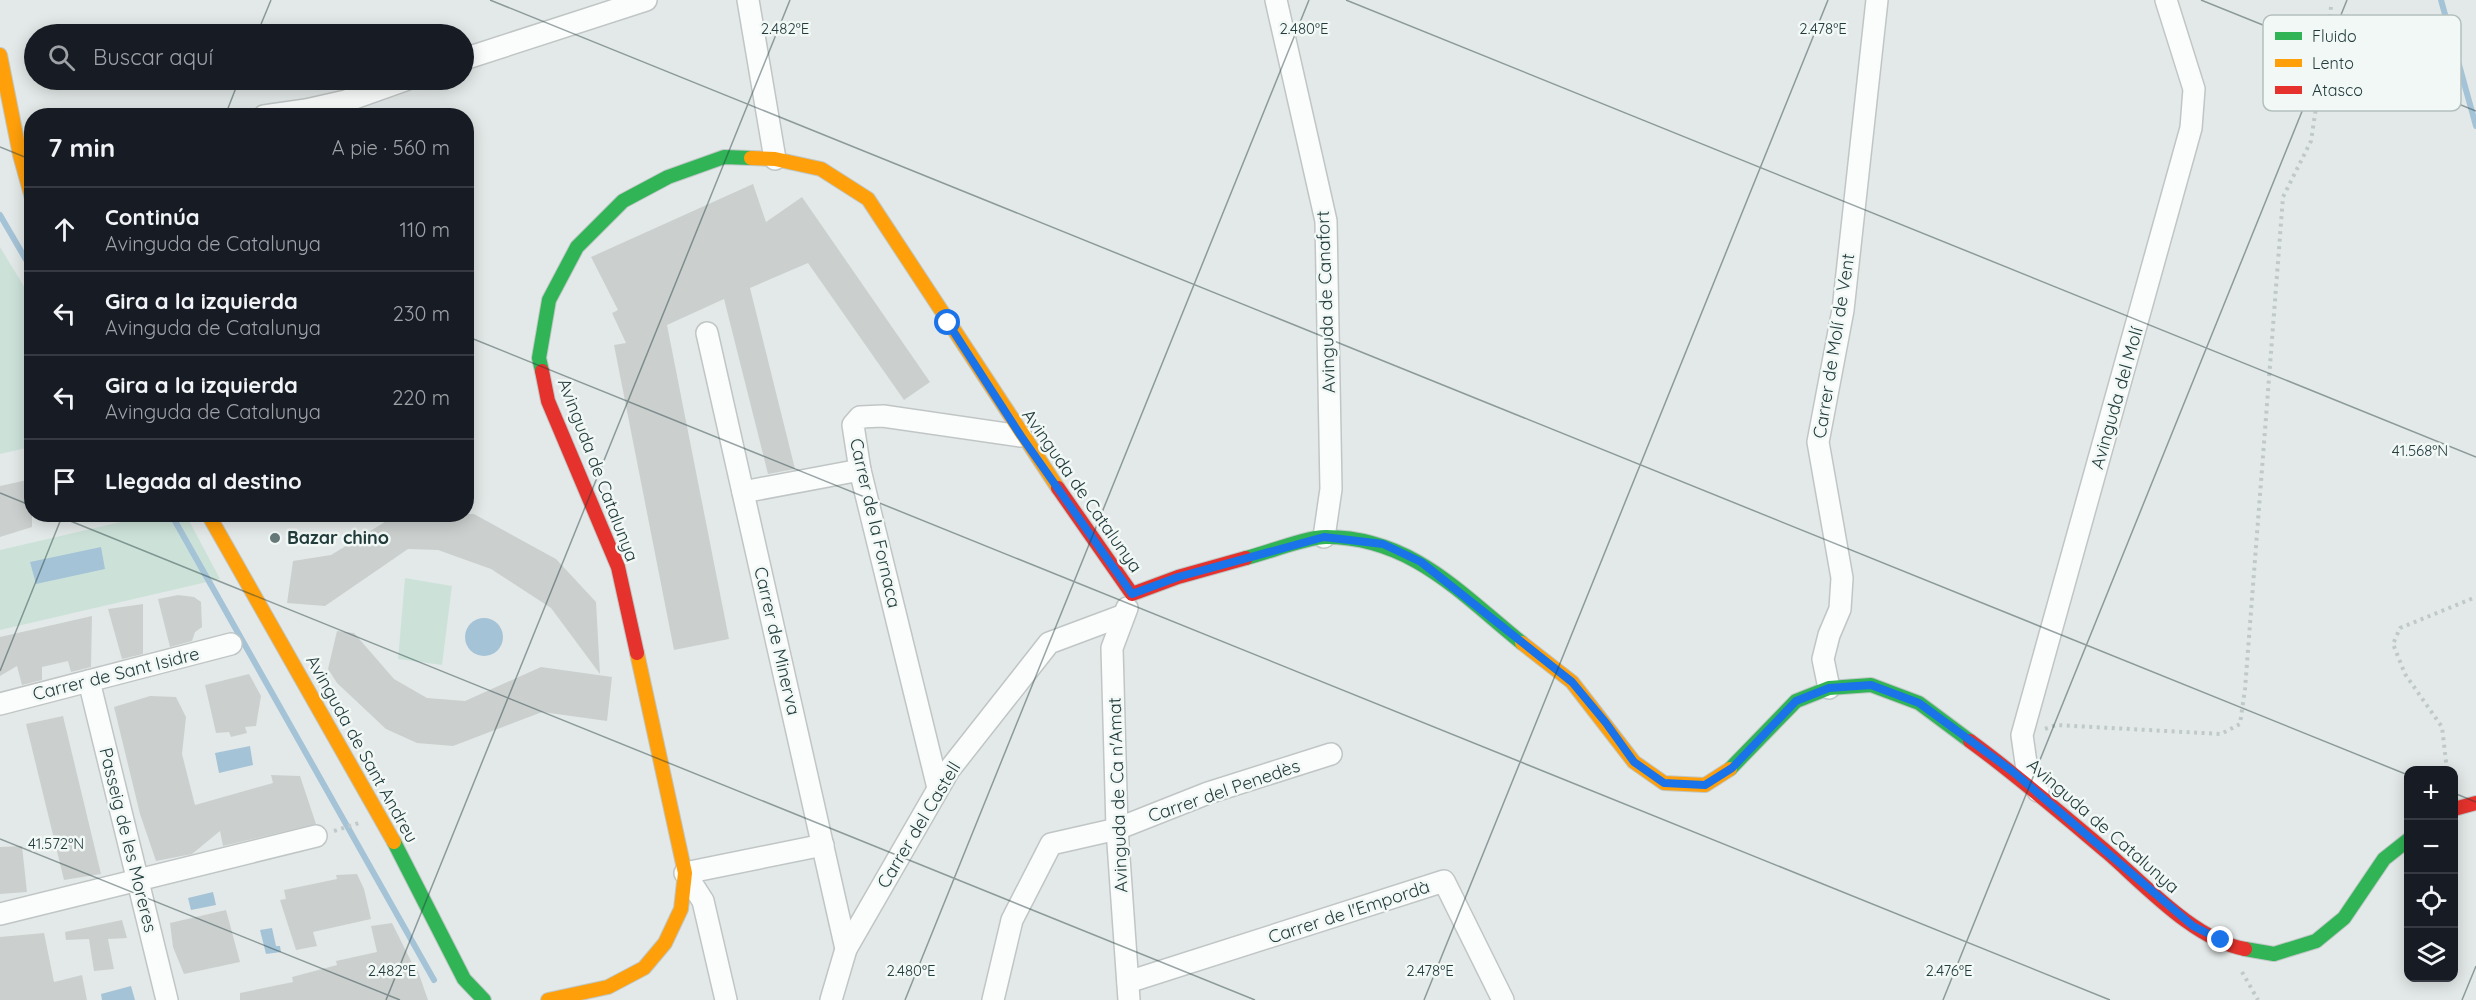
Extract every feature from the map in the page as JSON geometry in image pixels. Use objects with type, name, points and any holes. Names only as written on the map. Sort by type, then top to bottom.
[{"type":"street","points":[[474,56],[646,0]]},
{"type":"street","points":[[748,0],[775,159]]},
{"type":"street","name":"Avinguda de Canafort","points":[[1276,0],[1326,220],[1331,489],[1324,537]]},
{"type":"street","name":"Carrer de Molí de Vent","points":[[1829,688],[1824,659],[1829,635],[1839,609],[1842,578],[1818,442],[1843,310],[1877,0]]},
{"type":"street","name":"Avinguda del Molí","points":[[2040,795],[2031,779],[2022,735],[2191,128],[2194,89],[2166,0]]},
{"type":"street","points":[[0,55],[24,164]]},
{"type":"street","points":[[315,108],[375,90]]},
{"type":"street","points":[[0,122],[9,100]]},
{"type":"street","name":"Avinguda de Catalunya","points":[[549,1000],[608,987],[644,968],[665,943],[681,909],[685,873],[618,567],[548,401],[539,358],[549,300],[577,247],[623,201],[668,177],[724,157],[775,159],[821,169],[868,199],[1021,436],[1132,594],[1178,577],[1324,537],[1383,544],[1421,562],[1572,682],[1634,762],[1664,783],[1705,785],[1732,768],[1796,701],[1829,688],[1871,685],[1919,703],[2012,771],[2193,926],[2234,947],[2274,954],[2316,941],[2344,918],[2384,859],[2404,844]]},
{"type":"street","name":"Carrer de Minerva","points":[[707,333],[846,949]]},
{"type":"street","name":"Carrer de la Fornaca","points":[[938,788],[860,470],[853,425],[860,417],[893,417],[1021,436]]},
{"type":"street","points":[[743,492],[860,470]]},
{"type":"street","name":"Avinguda de Sant Andreu","points":[[213,522],[381,816],[464,979],[484,1000]]},
{"type":"street","name":"Avinguda de Ca n'Amat","points":[[1129,991],[1117,829],[1112,648],[1132,594]]},
{"type":"street","name":"Carrer del Castell","points":[[831,1000],[846,949],[949,770],[1048,643],[1124,615]]},
{"type":"street","name":"Carrer de Sant Isidre","points":[[0,704],[231,644]]},
{"type":"street","name":"Passeig de les Moreres","points":[[89,681],[167,1000]]},
{"type":"street","name":"Carrer del Penedès","points":[[993,1000],[1012,920],[1051,844],[1117,829],[1208,793],[1331,754]]},
{"type":"street","points":[[2458,807],[2476,803]]},
{"type":"street","points":[[0,914],[316,836]]},
{"type":"street","points":[[726,1000],[703,901],[685,873],[823,845]]},
{"type":"street","name":"Carrer de l'Empordà","points":[[1129,991],[1444,881],[1503,1000]]},
{"type":"path","points":[[2330,15],[2331,7]]},
{"type":"path","points":[[2024,746],[2032,733],[2056,725],[2221,734],[2240,724],[2246,689],[2283,197],[2311,141],[2315,111]]},
{"type":"path","points":[[2446,766],[2442,727],[2406,674],[2393,644],[2400,628],[2476,597]]},
{"type":"path","points":[[316,836],[381,816]]},
{"type":"green space","points":[[0,247],[24,286],[24,449],[0,454]]},
{"type":"green space","points":[[121,522],[190,522],[220,579],[0,630],[0,550]]},
{"type":"green space","points":[[405,578],[452,586],[442,665],[398,659]]},
{"type":"water","points":[[101,547],[105,569],[36,584],[30,562]]},
{"type":"water","points":[[484,618],[497,624],[503,637],[497,650],[484,656],[471,650],[465,637],[471,624]]},
{"type":"water","points":[[250,746],[253,765],[219,773],[215,753]]},
{"type":"water","points":[[213,892],[216,905],[191,910],[188,898]]},
{"type":"water","points":[[272,928],[276,946],[280,946],[281,952],[266,954],[260,930]]},
{"type":"water","points":[[131,986],[135,1000],[102,1000],[101,994]]},
{"type":"building","points":[[753,184],[766,222],[802,197],[930,382],[904,400],[808,263],[750,288],[795,469],[768,474],[724,299],[667,325],[729,639],[674,650],[614,345],[626,343],[612,313],[618,310],[591,257]]},
{"type":"building","points":[[24,481],[24,522],[32,522],[32,527],[0,537],[0,486]]},
{"type":"building","points":[[474,514],[556,559],[596,602],[600,674],[551,608],[491,569],[438,550],[408,549],[325,606],[287,603],[293,561],[331,555],[385,522],[474,522]]},
{"type":"building","points":[[178,595],[194,597],[201,602],[202,627],[195,632],[192,641],[170,647],[158,599]]},
{"type":"building","points":[[143,604],[143,654],[122,659],[108,609]]},
{"type":"building","points":[[92,616],[91,667],[71,672],[68,661],[42,667],[42,680],[22,685],[17,666],[0,676],[0,637]]},
{"type":"building","points":[[337,631],[354,633],[394,679],[427,698],[465,701],[541,667],[612,677],[607,721],[542,712],[453,746],[417,743],[386,729],[337,683],[328,669]]},
{"type":"building","points":[[249,674],[261,696],[256,726],[245,727],[247,733],[231,737],[229,732],[216,733],[205,685]]},
{"type":"building","points":[[150,696],[176,697],[186,717],[182,754],[195,805],[273,783],[271,775],[300,776],[316,824],[223,846],[220,831],[192,854],[156,861],[140,814],[114,707]]},
{"type":"building","points":[[63,716],[101,874],[64,880],[26,724]]},
{"type":"building","points":[[22,846],[27,892],[0,894],[0,847]]},
{"type":"building","points":[[357,874],[364,889],[371,919],[313,932],[317,946],[296,950],[280,900],[286,899],[284,890],[337,879],[336,875]]},
{"type":"building","points":[[226,910],[240,962],[184,974],[173,947],[170,923]]},
{"type":"building","points":[[122,920],[127,938],[108,939],[114,969],[94,971],[89,939],[66,940],[65,932]]},
{"type":"building","points":[[392,923],[412,963],[415,963],[428,1000],[240,1000],[240,993],[293,982],[292,977],[337,965],[336,961],[377,952],[371,926]]},
{"type":"building","points":[[44,933],[54,982],[82,975],[87,1000],[0,1000],[0,937]]},
{"type":"waterway","points":[[2441,0],[2445,15]]},
{"type":"waterway","points":[[2461,72],[2476,126]]},
{"type":"waterway","points":[[0,215],[24,256]]},
{"type":"waterway","points":[[176,522],[434,980]]},
{"type":"traffic: fast","points":[[542,371],[539,358],[549,300],[577,247],[623,201],[668,177],[724,157],[751,158]]},
{"type":"traffic: fast","points":[[1246,558],[1297,542],[1326,537],[1356,540],[1384,547],[1409,557],[1433,571],[1522,643]]},
{"type":"traffic: fast","points":[[1730,769],[1796,701],[1829,688],[1871,685],[1919,703],[1970,741]]},
{"type":"traffic: fast","points":[[394,842],[464,979],[484,1000]]},
{"type":"traffic: fast","points":[[2245,949],[2274,954],[2316,941],[2344,918],[2384,859],[2404,843]]},
{"type":"traffic: slow","points":[[0,55],[24,169]]},
{"type":"traffic: slow","points":[[751,158],[775,159],[821,169],[868,199],[1058,488]]},
{"type":"traffic: slow","points":[[213,522],[394,842]]},
{"type":"traffic: slow","points":[[1522,643],[1572,682],[1634,762],[1664,783],[1705,785],[1730,769]]},
{"type":"traffic: slow","points":[[548,1000],[608,987],[644,968],[665,943],[681,909],[685,873],[637,653]]},
{"type":"traffic: jam","points":[[542,371],[548,401],[618,567],[637,653]]},
{"type":"traffic: jam","points":[[1058,488],[1132,594],[1178,577],[1246,558]]},
{"type":"traffic: jam","points":[[1970,741],[2057,810],[2172,910],[2208,935],[2226,944],[2245,949]]},
{"type":"traffic: jam","points":[[2458,808],[2476,803]]},
{"type":"place","name":"Bazar chino","points":[[275,538]]},
{"type":"route","points":[[948,323],[1021,436],[1100,552],[1132,594],[1178,577],[1255,554],[1324,537],[1383,544],[1421,562],[1572,682],[1634,762],[1664,783],[1705,785],[1732,768],[1796,701],[1829,688],[1871,685],[1919,703],[2012,771],[2193,926],[2221,940]]}]
